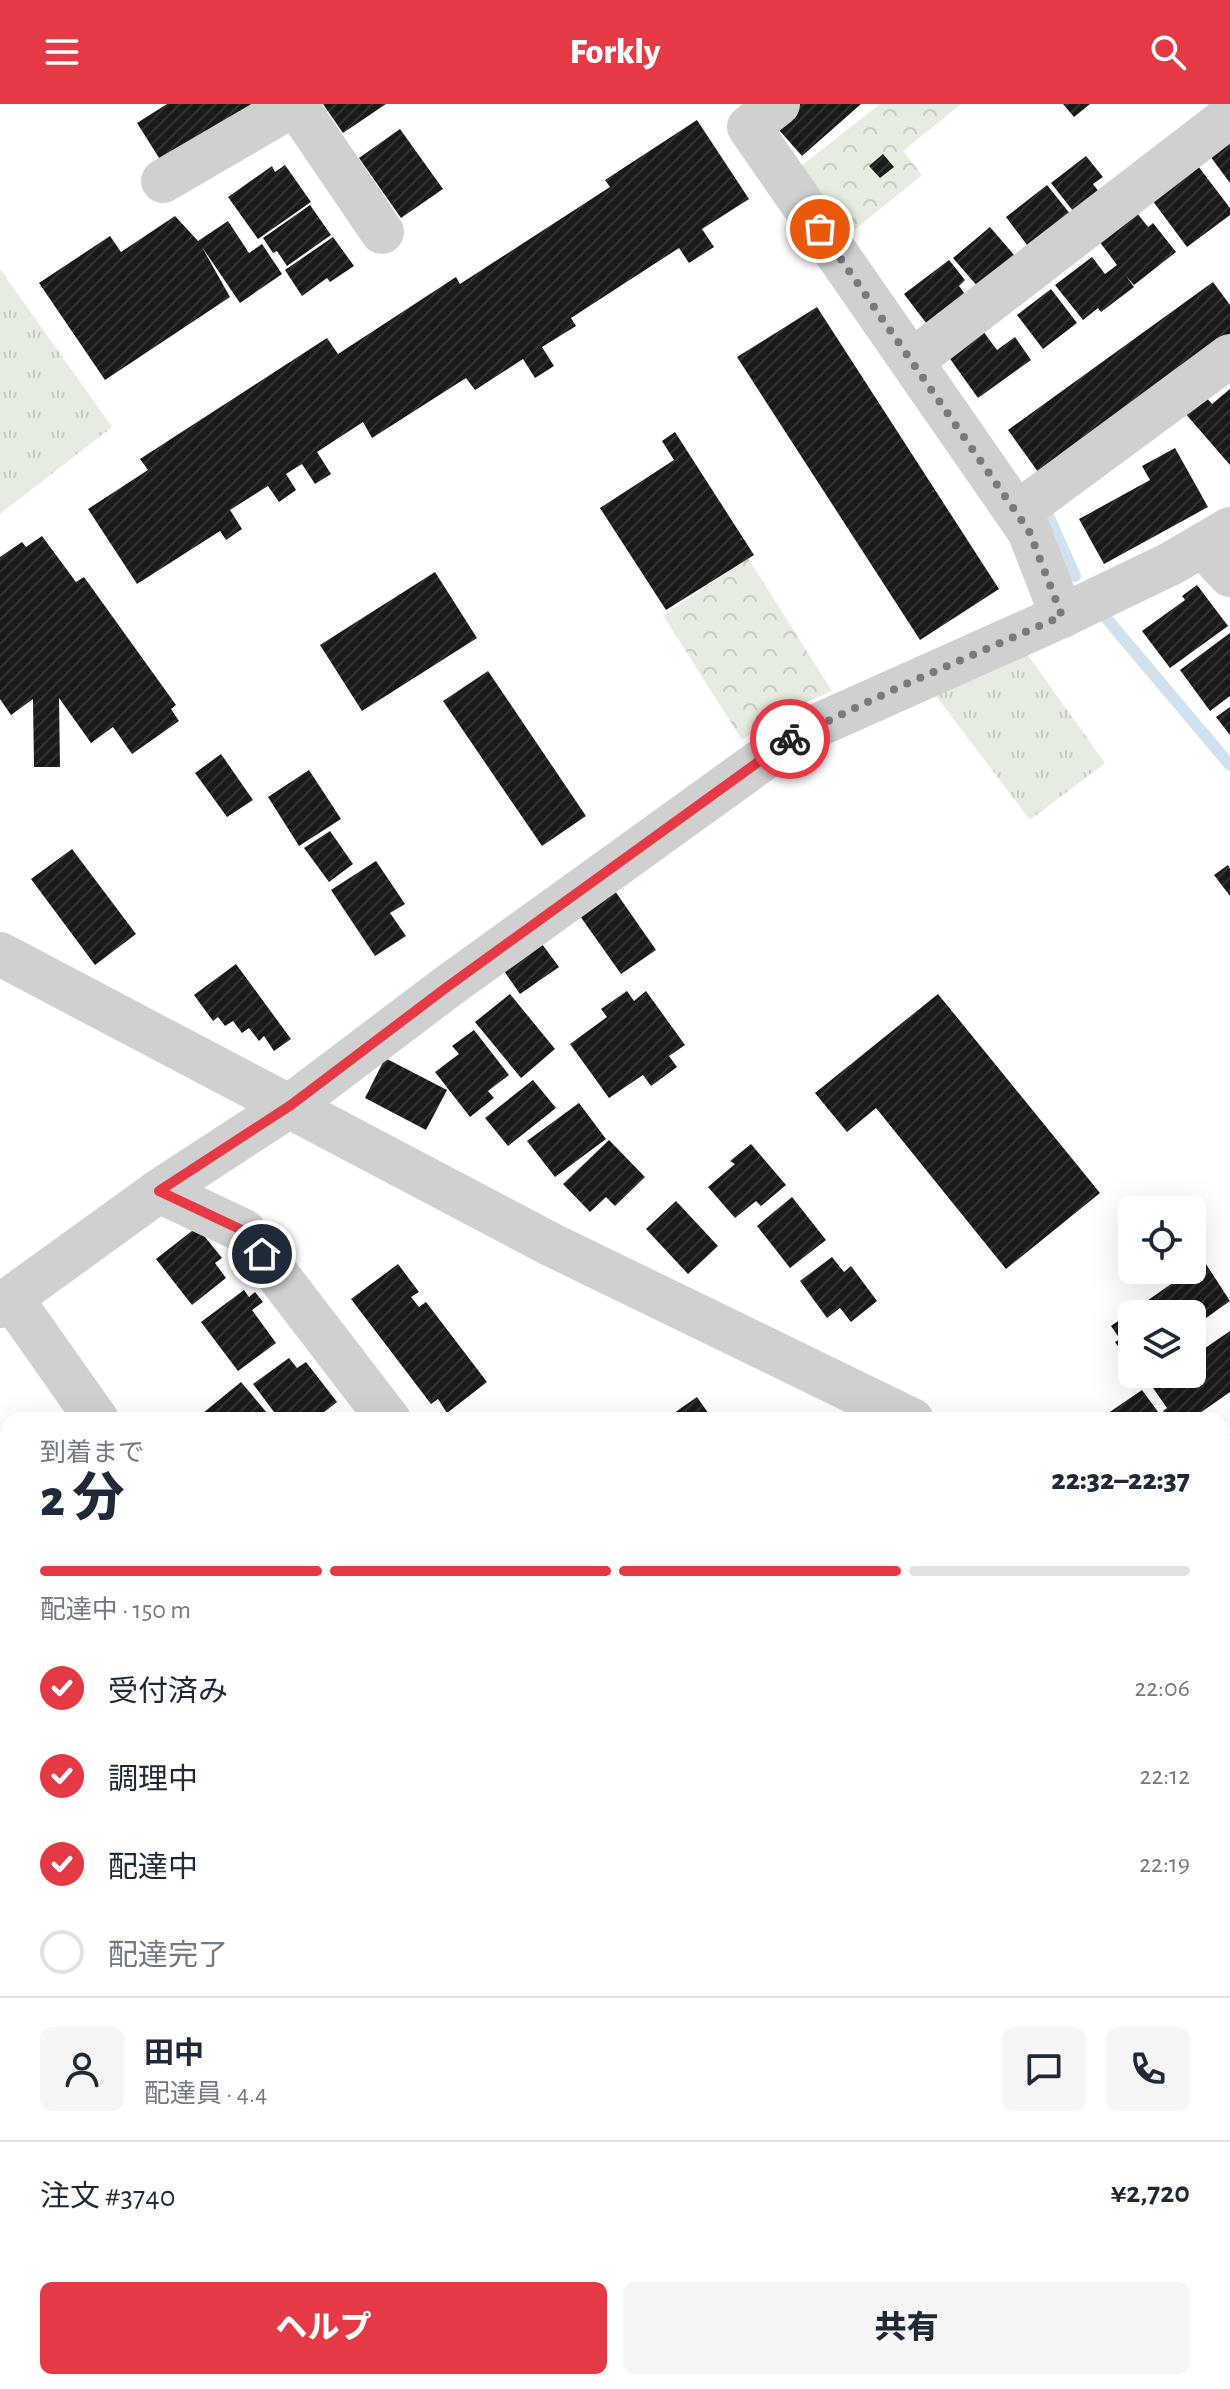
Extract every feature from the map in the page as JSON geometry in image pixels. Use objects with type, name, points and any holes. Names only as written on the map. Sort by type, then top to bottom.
[{"type":"street","points":[[163,181],[295,104],[382,232]]},
{"type":"street","points":[[778,104],[749,127],[1029,531],[1062,616]]},
{"type":"street","points":[[912,361],[1209,118]]},
{"type":"street","points":[[1017,513],[1230,356]]},
{"type":"street","points":[[91,1412],[3,1303],[159,1191],[291,1105],[460,977],[798,734],[1062,616],[1221,550]]},
{"type":"street","points":[[0,954],[550,1244],[896,1412]]},
{"type":"street","points":[[159,1191],[244,1231],[383,1412]]},
{"type":"green space","points":[[880,104],[961,104],[903,151],[922,175],[848,235],[801,166]]},
{"type":"green space","points":[[0,269],[112,427],[0,514]]},
{"type":"green space","points":[[748,558],[832,691],[781,713],[742,740],[663,615]]},
{"type":"green space","points":[[1027,654],[1105,763],[1030,820],[933,692]]},
{"type":"building","points":[[167,104],[252,104],[161,161],[137,123]]},
{"type":"building","points":[[323,104],[386,104],[343,133]]},
{"type":"building","points":[[800,104],[861,104],[802,156],[779,130],[781,121]]},
{"type":"building","points":[[1063,104],[1090,104],[1074,117]]},
{"type":"building","points":[[697,120],[749,199],[702,229],[714,247],[689,263],[679,248],[571,318],[576,326],[542,347],[554,366],[535,378],[523,359],[475,390],[466,378],[372,438],[363,422],[317,452],[331,474],[315,484],[302,464],[286,474],[296,490],[279,502],[268,486],[230,510],[242,529],[226,540],[220,531],[137,584],[88,509],[148,470],[140,459],[327,338],[338,354],[456,277],[460,284],[610,187],[605,180]]},
{"type":"building","points":[[400,129],[443,189],[401,218],[359,158]]},
{"type":"building","points":[[1230,135],[1230,183],[1207,152]]},
{"type":"building","points":[[883,154],[894,167],[880,178],[869,166]]},
{"type":"building","points":[[1086,156],[1103,177],[1093,184],[1102,196],[1077,216],[1051,183]]},
{"type":"building","points":[[285,165],[311,202],[258,239],[228,197],[272,166],[275,172]]},
{"type":"building","points":[[1198,166],[1230,208],[1230,215],[1187,247],[1152,200]]},
{"type":"building","points":[[1047,185],[1075,220],[1033,253],[1006,217]]},
{"type":"building","points":[[310,205],[331,235],[287,266],[263,238]]},
{"type":"building","points":[[1133,208],[1148,227],[1153,223],[1176,252],[1134,285],[1126,276],[1134,287],[1101,312],[1098,308],[1083,320],[1055,285],[1092,257],[1105,274],[1117,265],[1096,237]]},
{"type":"building","points":[[175,216],[198,241],[228,221],[249,253],[262,244],[282,274],[240,303],[202,247],[230,297],[105,380],[39,283],[110,236],[121,252]]},
{"type":"building","points":[[990,227],[1015,256],[978,287],[953,258]]},
{"type":"building","points":[[333,237],[354,266],[330,282],[327,278],[302,296],[285,270]]},
{"type":"building","points":[[949,260],[965,280],[959,286],[968,298],[930,328],[904,294]]},
{"type":"building","points":[[1213,282],[1230,305],[1230,340],[1041,476],[1008,430]]},
{"type":"building","points":[[1051,289],[1077,323],[1043,349],[1017,315]]},
{"type":"building","points":[[817,307],[999,589],[920,640],[737,357]]},
{"type":"building","points":[[983,331],[997,350],[1015,337],[1031,360],[978,398],[948,356]]},
{"type":"building","points":[[1230,389],[1230,465],[1184,412],[1204,395],[1212,404]]},
{"type":"building","points":[[675,432],[754,555],[666,610],[600,508],[674,460],[662,441]]},
{"type":"building","points":[[1175,448],[1208,507],[1104,564],[1079,519],[1150,480],[1142,466]]},
{"type":"building","points":[[42,536],[76,582],[84,577],[176,705],[171,709],[179,721],[132,754],[113,727],[91,743],[59,698],[60,767],[34,767],[33,699],[11,715],[0,699],[0,557],[22,542],[26,547]]},
{"type":"building","points":[[435,572],[477,638],[362,711],[320,645]]},
{"type":"building","points":[[1197,585],[1228,626],[1170,668],[1142,631],[1185,600],[1182,596]]},
{"type":"building","points":[[1230,633],[1230,696],[1210,711],[1180,670]]},
{"type":"building","points":[[488,671],[586,816],[542,846],[443,701]]},
{"type":"building","points":[[1230,707],[1230,735],[1216,717]]},
{"type":"building","points":[[221,754],[253,800],[227,817],[195,773]]},
{"type":"building","points":[[309,770],[341,819],[299,846],[268,797]]},
{"type":"building","points":[[330,831],[353,864],[329,882],[304,848]]},
{"type":"building","points":[[72,849],[136,934],[95,965],[31,879]]},
{"type":"building","points":[[376,861],[405,904],[390,913],[406,936],[375,956],[331,890]]},
{"type":"building","points":[[1228,865],[1230,869],[1230,896],[1214,875]]},
{"type":"building","points":[[615,891],[656,950],[621,974],[580,916]]},
{"type":"building","points":[[542,944],[559,967],[520,994],[504,971]]},
{"type":"building","points":[[236,964],[291,1039],[274,1051],[264,1036],[259,1041],[249,1028],[242,1033],[233,1021],[225,1026],[218,1017],[213,1021],[194,995]]},
{"type":"building","points":[[627,991],[634,1001],[646,991],[685,1045],[669,1056],[677,1067],[651,1086],[643,1075],[609,1098],[570,1044],[607,1017],[601,1009]]},
{"type":"building","points":[[510,994],[555,1049],[521,1078],[475,1022]]},
{"type":"building","points":[[938,994],[1100,1193],[1006,1269],[876,1108],[847,1132],[815,1093]]},
{"type":"building","points":[[474,1030],[509,1075],[488,1091],[494,1098],[470,1117],[435,1072],[459,1054],[452,1046]]},
{"type":"building","points":[[385,1058],[447,1090],[426,1130],[365,1098]]},
{"type":"building","points":[[533,1080],[556,1108],[508,1146],[485,1118]]},
{"type":"building","points":[[579,1103],[606,1139],[555,1177],[527,1141]]},
{"type":"building","points":[[609,1140],[645,1177],[615,1206],[606,1197],[590,1212],[563,1184]]},
{"type":"building","points":[[751,1144],[786,1185],[761,1206],[756,1201],[735,1218],[708,1187],[735,1164],[730,1161]]},
{"type":"building","points":[[792,1197],[826,1240],[790,1268],[757,1226]]},
{"type":"building","points":[[676,1201],[718,1246],[688,1274],[646,1229]]},
{"type":"building","points":[[197,1227],[222,1258],[215,1263],[226,1278],[192,1305],[156,1259]]},
{"type":"building","points":[[832,1257],[844,1272],[851,1266],[877,1301],[851,1322],[840,1308],[827,1318],[800,1281]]},
{"type":"building","points":[[398,1264],[419,1292],[411,1297],[419,1307],[426,1302],[487,1382],[448,1412],[438,1399],[431,1404],[351,1299]]},
{"type":"building","points":[[1206,1264],[1230,1301],[1206,1318],[1206,1300],[1148,1300],[1171,1284],[1206,1284]]},
{"type":"building","points":[[244,1290],[249,1297],[255,1292],[263,1302],[252,1310],[276,1343],[238,1371],[201,1322]]},
{"type":"building","points":[[1118,1321],[1118,1336],[1111,1326]]},
{"type":"building","points":[[1230,1331],[1230,1392],[1201,1412],[1164,1412],[1167,1408],[1153,1388],[1206,1388],[1206,1347]]},
{"type":"building","points":[[289,1358],[297,1368],[306,1362],[337,1402],[324,1412],[274,1412],[253,1384]]},
{"type":"building","points":[[241,1382],[266,1412],[204,1412]]},
{"type":"building","points":[[1142,1390],[1158,1412],[1110,1412]]},
{"type":"building","points":[[697,1397],[707,1412],[675,1412]]},
{"type":"waterway","points":[[1046,511],[1075,576]]},
{"type":"waterway","points":[[1107,619],[1230,765]]},
{"type":"way so far","points":[[790,739],[1062,616],[1029,531],[820,229]]},
{"type":"route","points":[[262,1254],[244,1231],[159,1191],[291,1105],[447,987],[790,739]]}]
